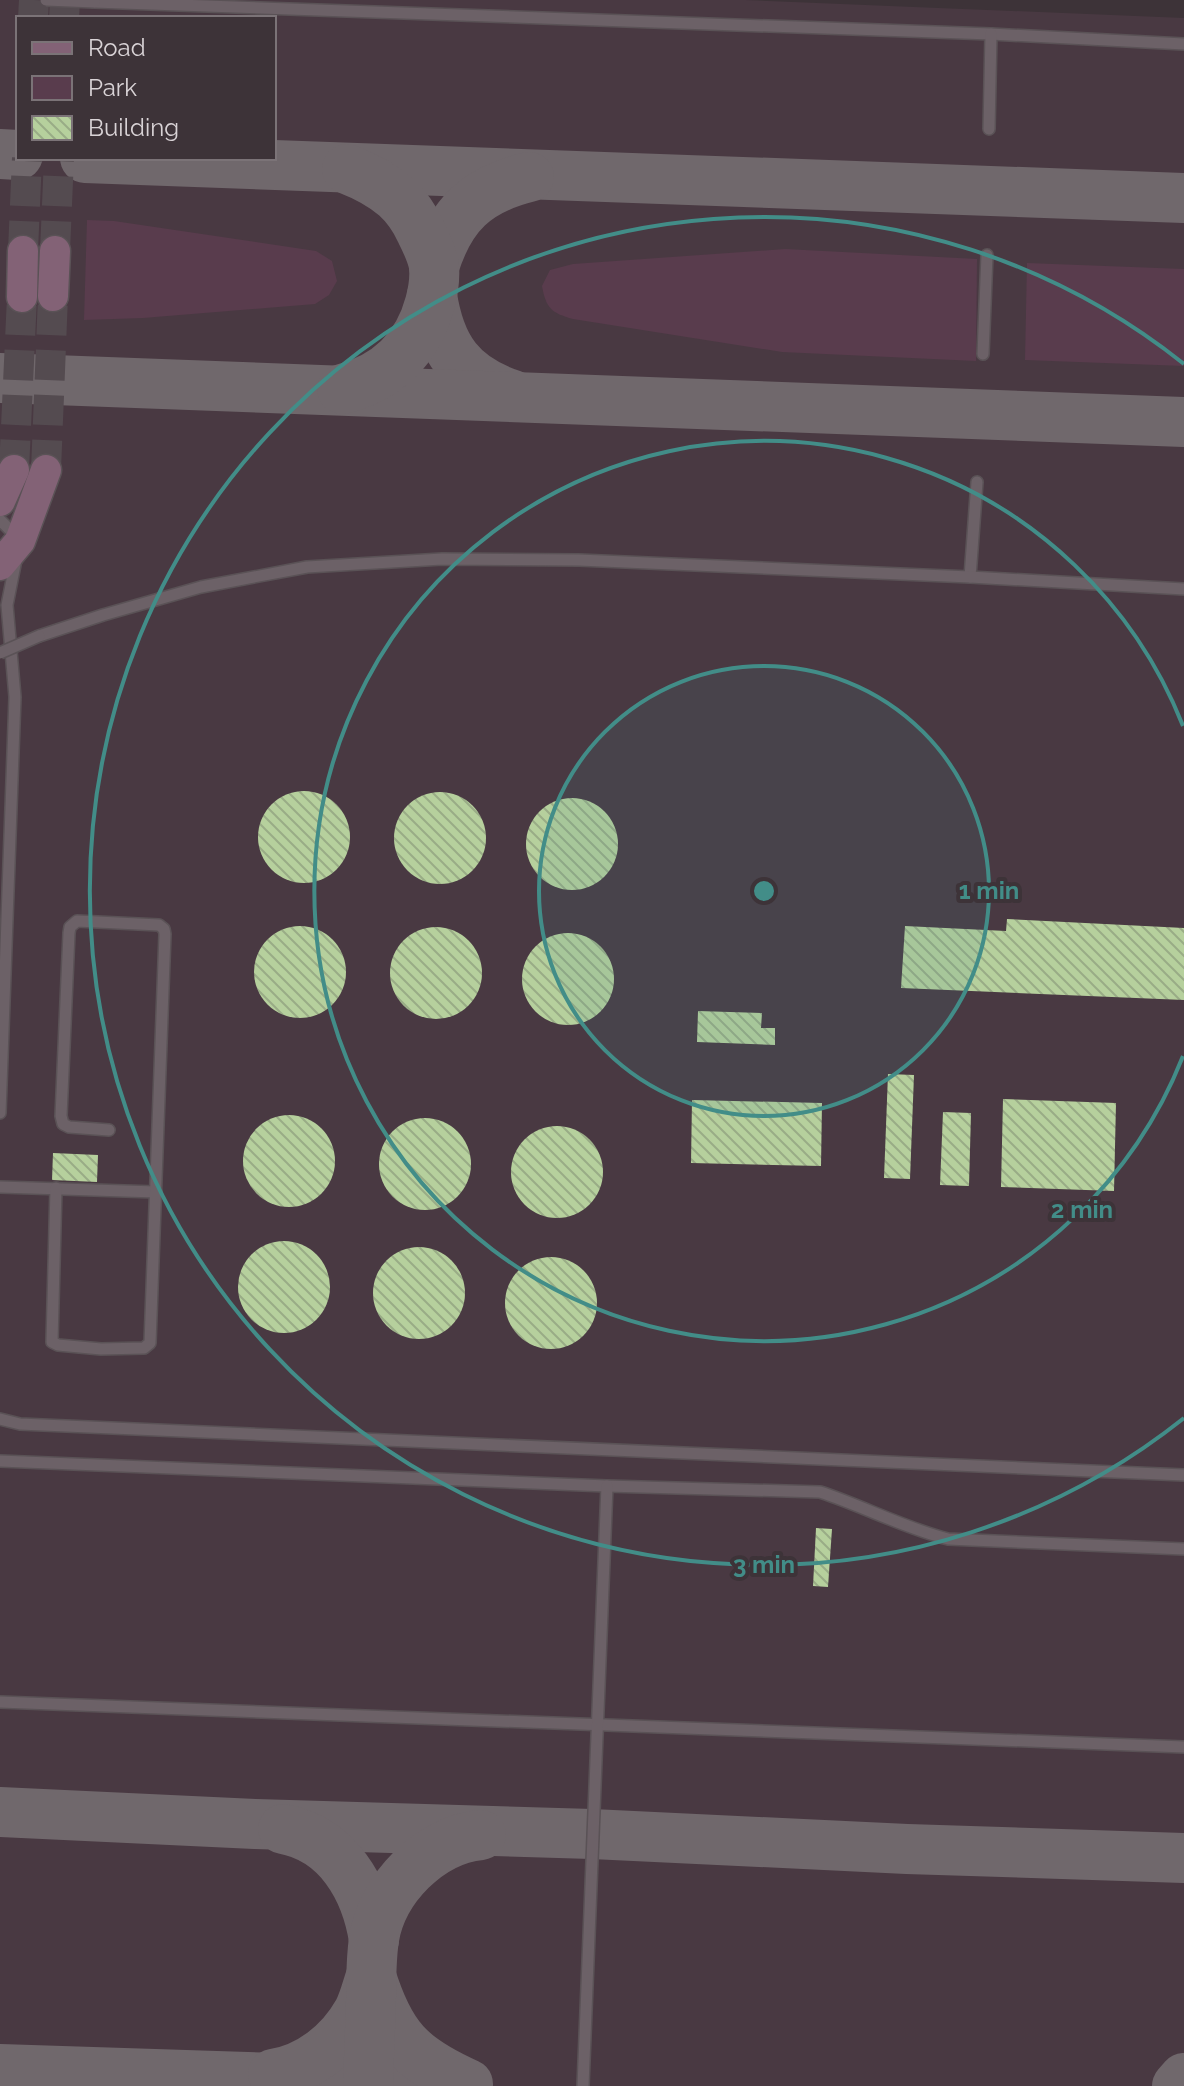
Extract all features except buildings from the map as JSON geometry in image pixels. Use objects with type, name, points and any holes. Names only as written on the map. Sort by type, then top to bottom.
[{"type":"main road","points":[[22,297],[23,251]]},
{"type":"main road","points":[[53,296],[55,251]]},
{"type":"main road","points":[[0,501],[14,470]]},
{"type":"main road","points":[[0,565],[10,530],[46,470]]},
{"type":"lane","points":[[46,0],[991,34],[1184,44]]},
{"type":"lane","points":[[989,129],[991,34]]},
{"type":"lane","points":[[983,354],[987,255]]},
{"type":"lane","points":[[970,577],[977,482]]},
{"type":"lane","points":[[0,1113],[15,697],[7,605],[10,530]]},
{"type":"lane","points":[[0,653],[39,636],[201,587],[307,567],[442,559],[579,560],[1184,589]]},
{"type":"lane","points":[[56,1188],[52,1342],[101,1349],[144,1348],[150,1343],[164,929],[159,925],[77,921],[70,927],[69,933],[61,1116],[63,1124],[69,1127],[109,1130]]},
{"type":"lane","points":[[0,1187],[156,1192]]},
{"type":"lane","points":[[0,1419],[20,1424],[1184,1475]]},
{"type":"lane","points":[[0,1461],[820,1492],[851,1502],[918,1532],[948,1539],[1184,1549]]},
{"type":"lane","points":[[583,2086],[607,1486]]},
{"type":"lane","points":[[0,1702],[1184,1747]]},
{"type":"shaded area","points":[[0,0],[745,0],[1184,18],[1184,2086],[0,2086]]},
{"type":"green space","points":[[87,220],[114,221],[316,251],[332,261],[337,281],[329,295],[315,304],[84,320]]},
{"type":"green space","points":[[785,249],[977,259],[976,361],[782,352],[573,319],[551,308],[545,300],[542,286],[550,270],[573,264]]},
{"type":"green space","points":[[1027,263],[1184,269],[1184,366],[1025,360]]},
{"type":"taxiway","points":[[0,154],[16,155]]},
{"type":"taxiway","points":[[140,160],[1184,198]]},
{"type":"taxiway","points":[[342,389],[386,369],[409,347],[425,319],[434,275],[429,248],[407,209],[385,188],[347,169]]},
{"type":"taxiway","points":[[434,267],[448,233],[468,207],[494,189],[529,177]]},
{"type":"taxiway","points":[[432,295],[441,331],[456,358],[480,380],[513,395]]},
{"type":"taxiway","points":[[0,378],[1184,422]]},
{"type":"taxiway","points":[[0,1812],[1184,1858]]},
{"type":"taxiway","points":[[283,1829],[319,1843],[346,1869],[364,1903],[374,1940]]},
{"type":"taxiway","points":[[368,2086],[373,1947],[387,1902],[398,1885],[426,1857],[443,1846],[481,1835]]},
{"type":"taxiway","points":[[273,2074],[299,2066],[333,2044],[358,2012],[371,1976],[386,2015],[405,2043],[431,2065],[468,2084]]},
{"type":"taxiway","points":[[0,2069],[463,2086]]},
{"type":"taxiway","points":[[1177,2086],[1184,2078]]},
{"type":"tunnel","points":[[33,16],[34,0]]},
{"type":"tunnel","points":[[64,16],[65,0]]},
{"type":"tunnel","points":[[23,251],[27,160]]},
{"type":"tunnel","points":[[55,251],[59,160]]},
{"type":"tunnel","points":[[46,470],[53,296]]},
{"type":"tunnel","points":[[14,470],[22,297]]}]
